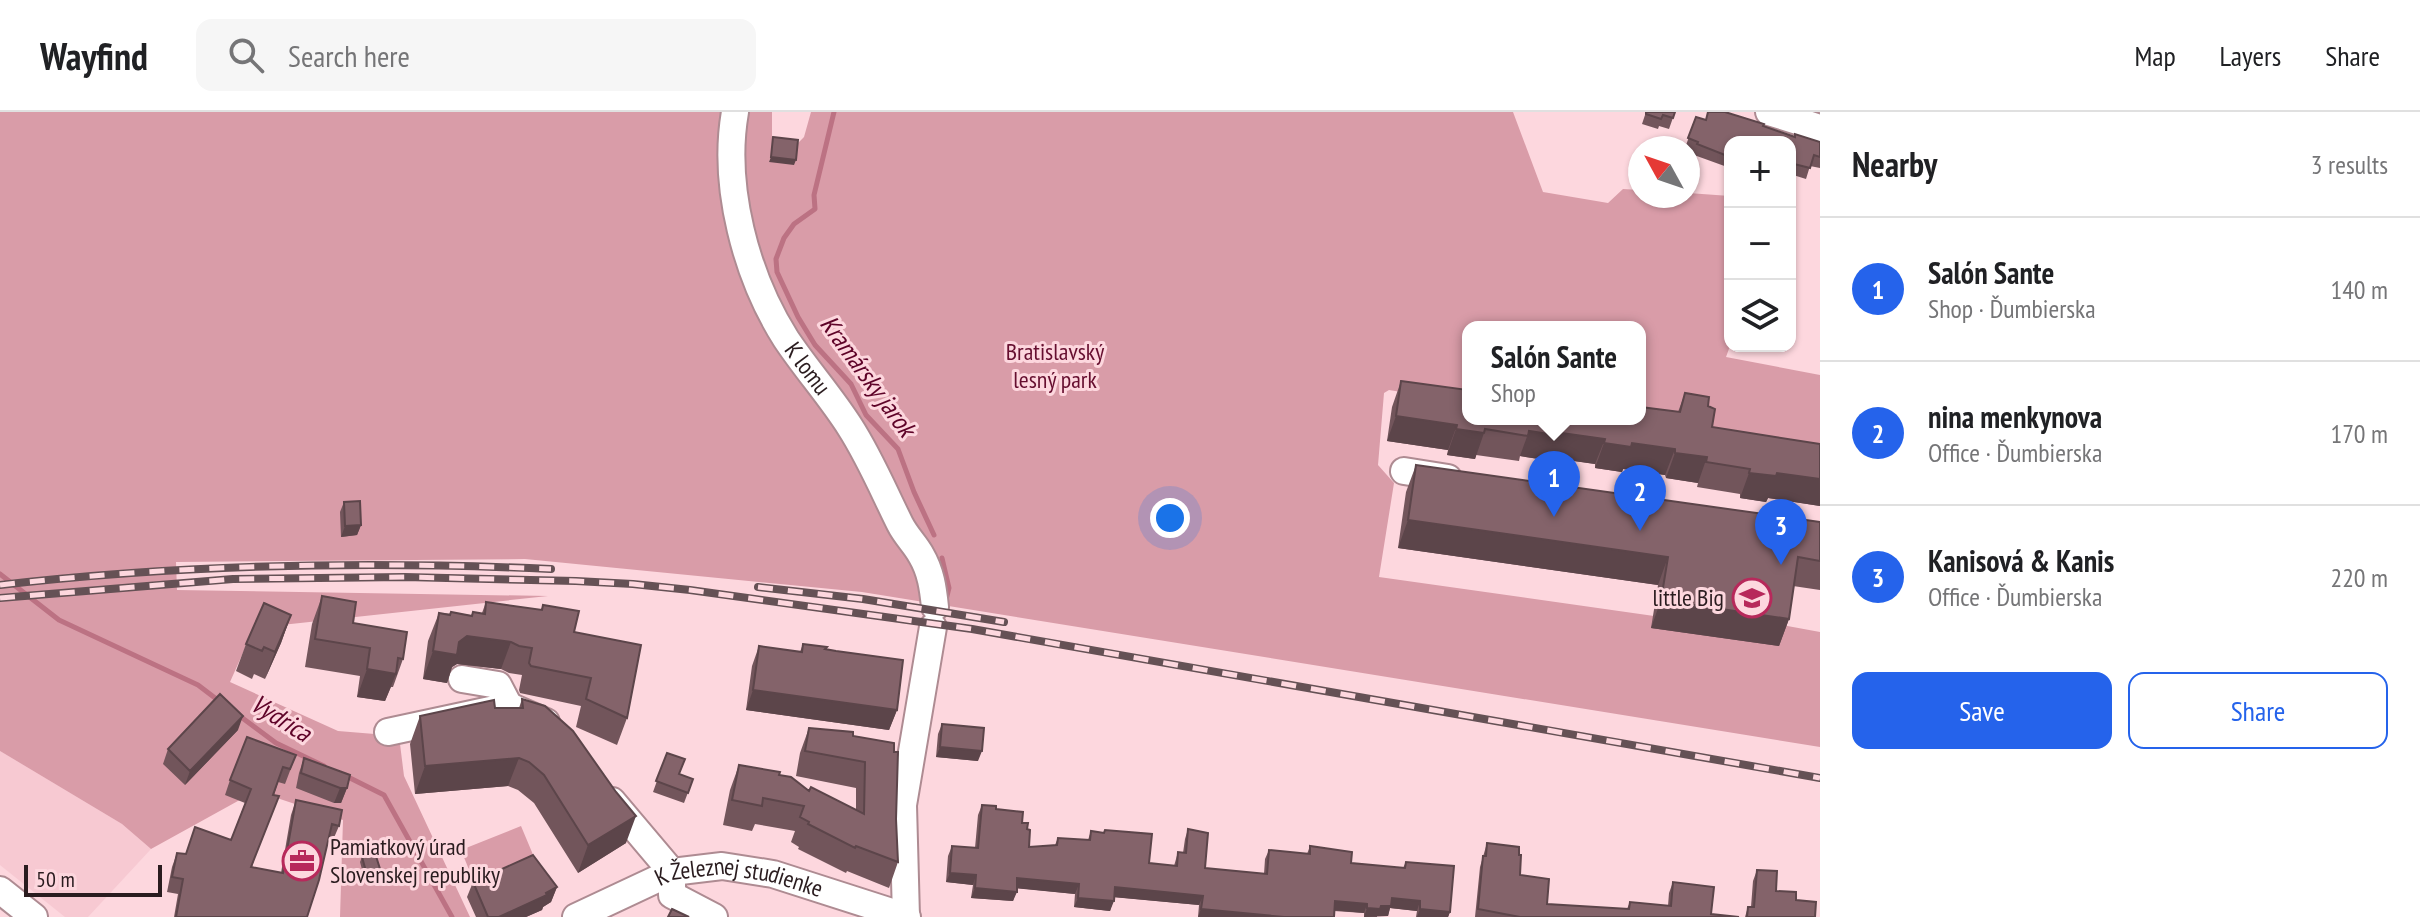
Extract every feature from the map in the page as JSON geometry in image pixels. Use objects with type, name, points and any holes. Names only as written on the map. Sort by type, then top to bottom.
[{"type":"street","name":"K lomu","points":[[735,112],[732,128],[733,173],[739,221],[762,298],[786,338],[849,425],[932,579],[934,617],[903,805],[907,917]]},
{"type":"street","points":[[1769,112],[1820,128]]},
{"type":"street","points":[[1404,471],[1475,481]]},
{"type":"street","points":[[462,679],[498,685],[509,706]]},
{"type":"street","points":[[388,732],[509,706],[544,720],[564,739]]},
{"type":"street","points":[[601,786],[672,872],[672,895],[714,917]]},
{"type":"street","name":"K Železnej studienke","points":[[576,917],[672,872],[722,866],[773,874],[907,917]]},
{"type":"street","points":[[0,890],[34,917]]},
{"type":"shaded area","points":[[0,751],[122,824],[151,849],[88,917],[65,917],[0,865]]},
{"type":"green space","name":"Bratislavský lesný park","points":[[0,112],[772,112],[772,141],[797,144],[804,137],[811,112],[1513,112],[1543,192],[1608,203],[1623,189],[1628,189],[1628,208],[1700,208],[1700,194],[1724,196],[1726,357],[1820,375],[1820,449],[1646,416],[1646,321],[1462,321],[1462,402],[1389,390],[1384,393],[1378,465],[1394,483],[1379,577],[1654,616],[1782,625],[1820,632],[1820,747],[862,592],[525,559],[176,562],[177,590],[548,596],[254,628],[230,682],[338,731],[399,736],[404,776],[470,917],[340,917],[343,820],[256,791],[151,849],[122,824],[0,751]]},
{"type":"green space","points":[[521,826],[534,857],[474,882],[461,850]]},
{"type":"building","points":[[1646,112],[1675,112],[1673,118],[1663,115],[1661,119]]},
{"type":"building","points":[[1708,112],[1725,112],[1792,136],[1724,136],[1724,155],[1700,145],[1700,136],[1689,136],[1696,117],[1706,120]]},
{"type":"building","points":[[1795,134],[1820,142],[1820,157],[1814,155],[1810,168],[1796,164]]},
{"type":"building","points":[[773,137],[798,140],[796,160],[771,157]]},
{"type":"building","points":[[1401,381],[1462,389],[1462,425],[1646,425],[1646,408],[1680,412],[1685,393],[1709,397],[1708,406],[1715,409],[1712,427],[1820,444],[1820,479],[1749,473],[1750,469],[1706,462],[1707,457],[1675,453],[1675,449],[1632,443],[1631,447],[1604,443],[1605,439],[1561,433],[1561,436],[1529,431],[1528,436],[1485,429],[1484,433],[1456,429],[1457,425],[1396,416]]},
{"type":"building","points":[[1416,465],[1820,522],[1820,561],[1798,557],[1789,619],[1661,600],[1668,557],[1408,520]]},
{"type":"building","points":[[360,501],[361,525],[345,526],[344,502]]},
{"type":"building","points":[[322,596],[356,602],[353,623],[407,632],[403,659],[398,658],[396,674],[367,669],[370,648],[315,639]]},
{"type":"building","points":[[486,602],[542,610],[543,605],[579,611],[574,632],[641,645],[627,718],[586,699],[591,678],[531,666],[532,648],[467,636],[459,642],[457,655],[433,651],[439,613],[485,614]]},
{"type":"building","points":[[264,603],[291,615],[275,652],[264,647],[262,651],[246,644]]},
{"type":"building","points":[[803,644],[903,660],[897,710],[753,690],[759,646],[802,652]]},
{"type":"building","points":[[220,694],[243,716],[190,771],[168,749]]},
{"type":"building","points":[[522,699],[545,706],[573,731],[636,816],[588,845],[544,775],[529,762],[519,758],[425,766],[420,716],[494,700],[495,708],[523,708]]},
{"type":"building","points":[[942,724],[984,728],[982,751],[940,747]]},
{"type":"building","points":[[809,728],[853,732],[853,736],[894,743],[894,752],[898,752],[898,862],[855,848],[808,824],[800,817],[804,806],[763,798],[762,806],[732,800],[739,765],[780,772],[779,775],[791,777],[809,791],[811,787],[864,814],[865,762],[805,751]]},
{"type":"building","name":"Pamiatkový úrad Slovenskej republiky","points":[[247,737],[296,755],[290,769],[283,767],[273,795],[279,796],[251,867],[283,873],[296,800],[342,810],[339,826],[332,824],[307,917],[176,917],[183,879],[172,877],[177,853],[186,854],[195,827],[231,840],[251,789],[230,780]]},
{"type":"building","points":[[667,753],[685,759],[679,774],[693,779],[688,793],[656,781]]},
{"type":"building","points":[[304,758],[350,775],[347,788],[301,773]]},
{"type":"building","points":[[982,805],[1023,812],[1022,823],[1028,823],[1027,829],[1030,830],[1029,847],[1057,845],[1058,838],[1090,840],[1091,831],[1152,834],[1149,863],[1177,866],[1178,852],[1186,853],[1188,829],[1208,833],[1205,868],[1267,874],[1269,850],[1310,854],[1310,846],[1352,852],[1351,863],[1405,868],[1406,862],[1454,866],[1450,912],[1420,909],[1420,901],[1392,898],[1391,906],[1381,906],[1380,909],[1367,908],[1367,904],[1335,901],[1334,917],[1284,917],[1201,909],[1203,896],[1115,887],[1114,901],[1078,898],[1079,884],[1017,878],[1017,892],[975,888],[976,875],[950,873],[952,846],[978,848]]},
{"type":"building","points":[[1487,843],[1519,847],[1520,875],[1549,879],[1547,904],[1629,909],[1630,902],[1671,906],[1673,882],[1714,887],[1711,914],[1739,917],[1520,917],[1478,909]]},
{"type":"building","points":[[375,853],[381,872],[367,875],[362,857]]},
{"type":"building","points":[[533,855],[557,887],[547,895],[499,917],[488,917],[473,882]]},
{"type":"building","points":[[1757,870],[1777,871],[1776,891],[1796,892],[1796,900],[1816,902],[1815,917],[1747,917],[1748,907],[1754,907]]},
{"type":"building","points":[[672,909],[689,917],[668,917]]},
{"type":"waterway","name":"Kramársky jarok","points":[[834,112],[814,195],[815,209],[794,224],[784,238],[776,259],[777,272],[815,345],[851,384],[866,415],[898,449],[934,535]]},
{"type":"waterway","name":"Kramársky jarok","points":[[942,558],[949,588],[946,600]]},
{"type":"waterway","name":"Vydrica","points":[[0,574],[59,620],[198,685],[219,701]]},
{"type":"waterway","name":"Vydrica","points":[[237,714],[276,743],[324,766]]},
{"type":"waterway","name":"Vydrica","points":[[344,775],[384,795],[452,917]]},
{"type":"railway","points":[[0,585],[137,573],[275,566],[413,565],[551,569]]},
{"type":"railway","points":[[0,598],[233,579],[405,577],[633,584],[972,629],[1820,778]]},
{"type":"railway","points":[[758,587],[863,599],[1004,622]]},
{"type":"place","name":"Salón Sante","points":[[1554,517]]},
{"type":"place","name":"nina menkynova","points":[[1640,531]]},
{"type":"place","name":"Kanisová & Kanis","points":[[1781,565]]},
{"type":"place","name":"little Big","points":[[1752,598]]},
{"type":"place","name":"Pamiatkový úrad Slovenskej republiky","points":[[302,861]]}]
